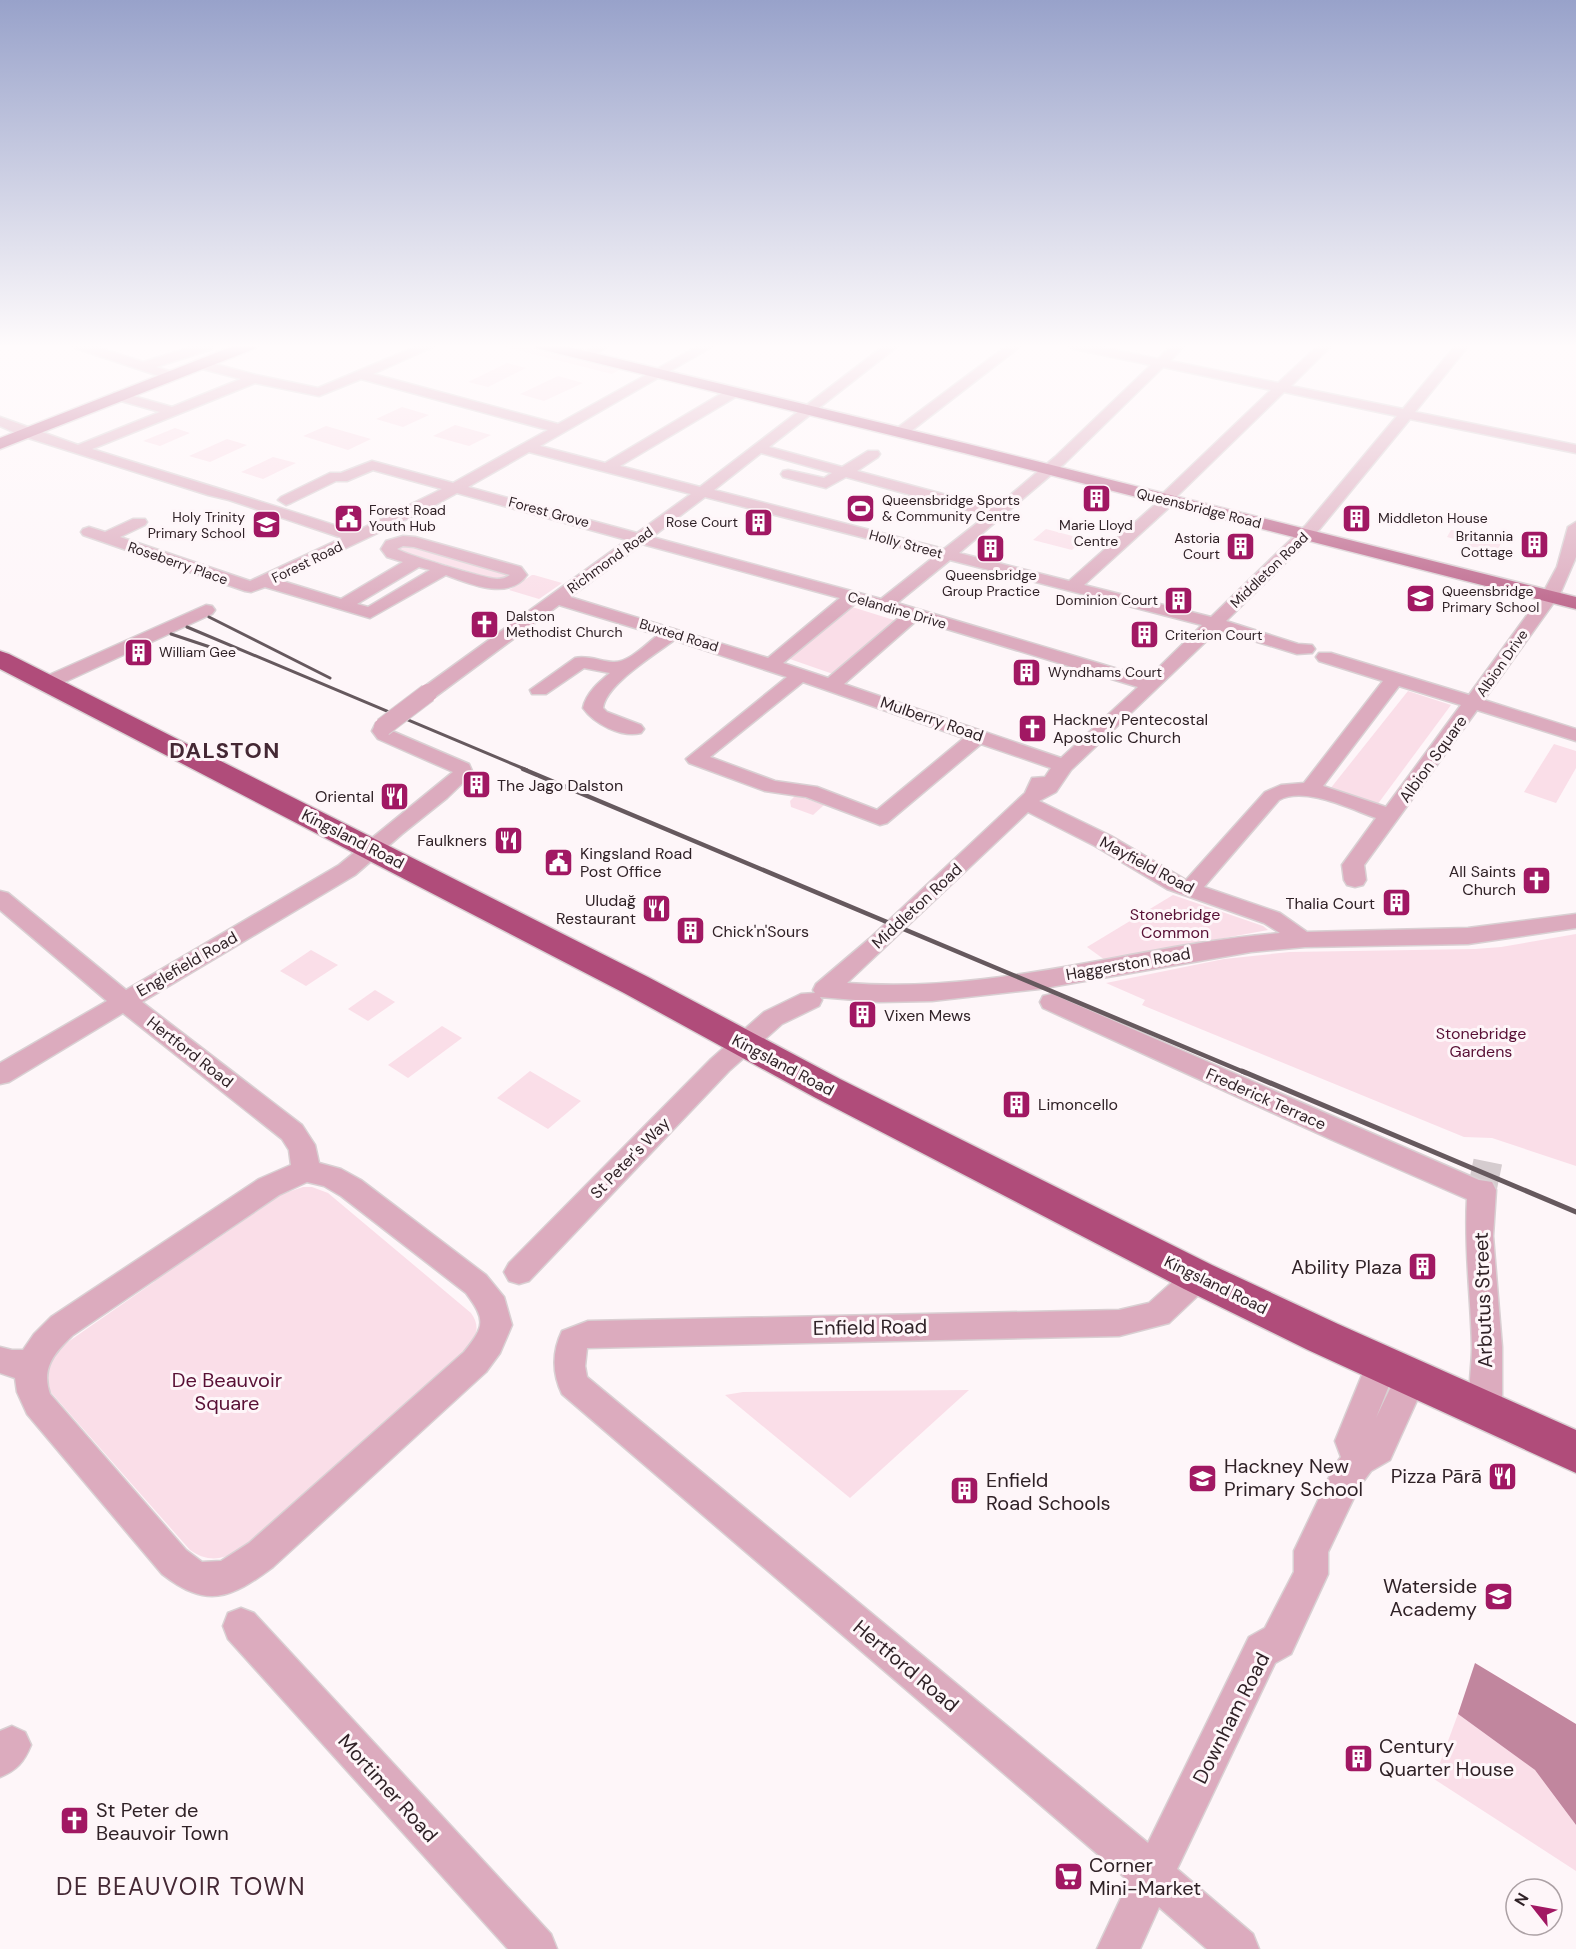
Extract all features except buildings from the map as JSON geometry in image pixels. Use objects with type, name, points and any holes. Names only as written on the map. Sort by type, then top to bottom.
[{"type":"highway","name":"Kingsland Road","points":[[0,659],[670,1003],[743,1045],[1198,1277],[1576,1452]]},
{"type":"main road","points":[[0,444],[21,436]]},
{"type":"main road","name":"Queensbridge Road","points":[[917,436],[1576,603]]},
{"type":"street","points":[[38,436],[360,537],[392,544],[403,541],[416,542],[515,571],[519,575],[511,583],[495,585],[393,554],[389,549],[392,544]]},
{"type":"street","points":[[80,449],[112,436]]},
{"type":"street","name":"Forest Road","points":[[259,585],[456,488],[547,436]]},
{"type":"street","points":[[609,467],[661,436]]},
{"type":"street","name":"Richmond Road","points":[[370,849],[458,780],[463,773],[462,768],[385,735],[383,728],[704,491],[774,436]]},
{"type":"street","points":[[884,605],[998,514],[1085,436]]},
{"type":"street","points":[[1072,587],[1167,500],[1232,436]]},
{"type":"street","name":"Middleton Road","points":[[743,1045],[773,1018],[817,995],[877,944],[1030,799],[1041,778],[1059,770],[1151,685],[1305,535],[1388,436]]},
{"type":"street","points":[[1513,436],[1576,449]]},
{"type":"street","name":"Holly Street","points":[[527,447],[1214,623]]},
{"type":"street","points":[[758,448],[998,514]]},
{"type":"street","points":[[788,474],[826,483],[873,454]]},
{"type":"street","name":"Forest Grove","points":[[286,500],[335,476],[342,478],[372,465],[641,537]]},
{"type":"street","name":"Roseberry Place","points":[[106,538],[139,522]]},
{"type":"street","name":"Albion Drive","points":[[1473,703],[1549,597],[1565,567],[1576,527]]},
{"type":"street","name":"Roseberry Place","points":[[90,532],[259,585],[370,613],[444,569]]},
{"type":"street","name":"Celandine Drive","points":[[641,537],[884,605],[1151,685]]},
{"type":"street","points":[[343,605],[417,561]]},
{"type":"street","points":[[770,665],[852,597]]},
{"type":"street","name":"Buxted Road","points":[[557,598],[800,675]]},
{"type":"street","points":[[47,683],[206,610]]},
{"type":"street","points":[[831,685],[914,614]]},
{"type":"street","points":[[1214,623],[1297,649],[1306,649]]},
{"type":"street","points":[[634,729],[603,717],[592,706],[598,692],[673,633]]},
{"type":"street","name":"Albion Square","points":[[1310,789],[1389,815],[1398,807],[1473,703],[1325,657]]},
{"type":"street","points":[[538,690],[580,662],[615,668],[631,665]]},
{"type":"street","points":[[800,675],[696,759],[772,787],[810,791],[880,819],[979,735]]},
{"type":"street","name":"Mulberry Road","points":[[800,675],[979,735],[1059,770]]},
{"type":"street","points":[[1189,890],[1272,796],[1281,791],[1310,789],[1395,678]]},
{"type":"street","points":[[1473,703],[1576,735]]},
{"type":"street","name":"Mayfield Road","points":[[1030,799],[1189,890],[1272,918],[1290,929],[1300,939]]},
{"type":"street","points":[[1355,880],[1353,864],[1389,815]]},
{"type":"street","name":"Englefield Road","points":[[0,1075],[332,880],[360,861],[370,849]]},
{"type":"street","name":"Hertford Road","points":[[0,898],[124,1001],[292,1132],[300,1140],[305,1152],[305,1171]]},
{"type":"street","name":"Haggerston Road","points":[[817,995],[952,993],[987,990],[1216,949],[1300,939],[1469,936],[1576,921]]},
{"type":"street","name":"Frederick Terrace","points":[[1052,1002],[1340,1132],[1482,1191]]},
{"type":"street","name":"St Peter's Way","points":[[519,1272],[743,1045]]},
{"type":"street","points":[[305,1171],[331,1177],[351,1188],[476,1284],[493,1305],[497,1325],[489,1344],[475,1362],[261,1555],[240,1570],[224,1577],[208,1580],[194,1577],[174,1562],[38,1404],[29,1380],[32,1364],[42,1346],[62,1326],[269,1187],[305,1171]]},
{"type":"street","name":"Arbutus Street","points":[[1482,1191],[1479,1236],[1487,1347],[1486,1411]]},
{"type":"street","name":"Enfield Road","points":[[573,1384],[569,1366],[573,1340],[588,1334],[1119,1323],[1158,1314],[1198,1277]]},
{"type":"street","points":[[0,1360],[12,1364],[32,1364]]},
{"type":"street","name":"Downham Road","points":[[1118,1949],[1262,1650],[1278,1641],[1311,1574],[1311,1551],[1347,1476],[1359,1460],[1378,1449],[1397,1369]]},
{"type":"street","name":"Hertford Road","points":[[573,1384],[1154,1875],[1238,1949]]},
{"type":"street","name":"Mortimer Road","points":[[241,1626],[536,1949]]},
{"type":"green space","points":[[155,436],[183,436],[160,446],[143,441]]},
{"type":"green space","points":[[303,436],[360,436],[371,439],[348,450]]},
{"type":"green space","points":[[433,436],[489,436],[469,446]]},
{"type":"green space","points":[[227,439],[247,445],[210,462],[189,456]]},
{"type":"green space","points":[[273,457],[296,463],[263,479],[241,472]]},
{"type":"green space","points":[[1046,529],[1084,539],[1072,550],[1033,540]]},
{"type":"green space","points":[[1451,530],[1463,531],[1501,543],[1498,550],[1477,549],[1456,543],[1454,539],[1447,537]]},
{"type":"green space","points":[[405,544],[508,574],[504,578],[494,579],[397,550]]},
{"type":"green space","points":[[532,575],[562,583],[539,599],[509,590]]},
{"type":"green space","points":[[849,606],[897,621],[833,674],[784,657]]},
{"type":"green space","points":[[1408,691],[1451,705],[1377,805],[1330,789]]},
{"type":"green space","points":[[1554,744],[1576,751],[1576,768],[1556,803],[1524,792]]},
{"type":"green space","points":[[795,796],[824,805],[813,815],[791,807],[790,801]]},
{"type":"green space","name":"Stonebridge Common","points":[[1173,895],[1263,926],[1268,930],[1105,960],[1087,947]]},
{"type":"green space","name":"Stonebridge Gardens","points":[[1576,934],[1576,1166],[1492,1138],[1464,1137],[1142,1005],[1145,1000],[1106,983],[1224,959],[1290,952],[1475,949],[1501,947]]},
{"type":"green space","points":[[311,950],[338,965],[306,986],[280,971]]},
{"type":"green space","points":[[375,990],[395,1002],[368,1021],[348,1009]]},
{"type":"green space","points":[[442,1026],[462,1038],[408,1078],[388,1065]]},
{"type":"green space","points":[[530,1071],[581,1101],[548,1129],[497,1098]]},
{"type":"green space","name":"De Beauvoir Square","points":[[303,1187],[312,1187],[328,1193],[471,1313],[476,1323],[476,1332],[468,1350],[261,1537],[227,1556],[209,1558],[200,1556],[190,1550],[47,1388],[48,1363],[65,1344],[154,1282],[157,1276],[195,1249],[204,1248],[282,1194]]},
{"type":"green space","points":[[969,1390],[850,1498],[725,1395],[743,1392]]},
{"type":"green space","points":[[1458,1714],[1535,1770],[1576,1825],[1576,1871],[1434,1779]]},
{"type":"shaded area","points":[[1475,1663],[1576,1724],[1576,1825],[1535,1770],[1458,1714]]},
{"type":"tunnel","points":[[1482,1190],[1489,1156]]},
{"type":"railway","points":[[209,617],[330,678]]},
{"type":"railway","points":[[187,627],[527,770]]},
{"type":"railway","points":[[171,634],[228,653]]},
{"type":"railway","points":[[523,769],[1246,1073]]},
{"type":"railway","points":[[1242,1071],[1576,1212]]},
{"type":"place","name":"Marie Lloyd Centre","points":[[1096,498]]},
{"type":"place","name":"Queensbridge Sports & Community Centre","points":[[861,508]]},
{"type":"place","name":"Forest Road Youth Hub","points":[[348,518]]},
{"type":"place","name":"Middleton House","points":[[1357,518]]},
{"type":"place","name":"Rose Court","points":[[759,522]]},
{"type":"place","name":"Holy Trinity Primary School","points":[[266,525]]},
{"type":"place","name":"Britannia Cottage","points":[[1534,544]]},
{"type":"place","name":"Astoria Court","points":[[1241,546]]},
{"type":"place","name":"Queensbridge Group Practice","points":[[991,548]]},
{"type":"place","name":"Queensbridge Primary School","points":[[1421,599]]},
{"type":"place","name":"Dominion Court","points":[[1179,600]]},
{"type":"place","name":"Dalston Methodist Church","points":[[485,624]]},
{"type":"place","name":"Criterion Court","points":[[1144,635]]},
{"type":"place","name":"William Gee","points":[[138,652]]},
{"type":"place","name":"Wyndhams Court","points":[[1027,672]]},
{"type":"place","name":"Hackney Pentecostal Apostolic Church","points":[[1032,728]]},
{"type":"place","name":"The Jago Dalston","points":[[476,785]]},
{"type":"place","name":"Oriental","points":[[395,796]]},
{"type":"place","name":"Faulkners","points":[[508,840]]},
{"type":"place","name":"Kingsland Road Post Office","points":[[559,862]]},
{"type":"place","name":"All Saints Church","points":[[1537,880]]},
{"type":"place","name":"Thalia Court","points":[[1396,903]]},
{"type":"place","name":"Uludağ Restaurant","points":[[657,909]]},
{"type":"place","name":"Chick'n'Sours","points":[[691,931]]},
{"type":"place","name":"Vixen Mews","points":[[863,1015]]},
{"type":"place","name":"Limoncello","points":[[1017,1104]]},
{"type":"place","name":"Ability Plaza","points":[[1423,1267]]},
{"type":"place","name":"Pizza Pārā","points":[[1503,1476]]},
{"type":"place","name":"Hackney New Primary School","points":[[1203,1478]]},
{"type":"place","name":"Enfield Road Schools","points":[[965,1491]]},
{"type":"place","name":"Waterside Academy","points":[[1498,1597]]},
{"type":"place","name":"Century Quarter House","points":[[1358,1758]]},
{"type":"place","name":"St Peter de Beauvoir Town","points":[[75,1821]]},
{"type":"place","name":"Corner Mini-Market","points":[[1068,1877]]},
{"type":"district","name":"DALSTON","points":[[225,750]]},
{"type":"district","name":"DE BEAUVOIR TOWN","points":[[181,1886]]}]
